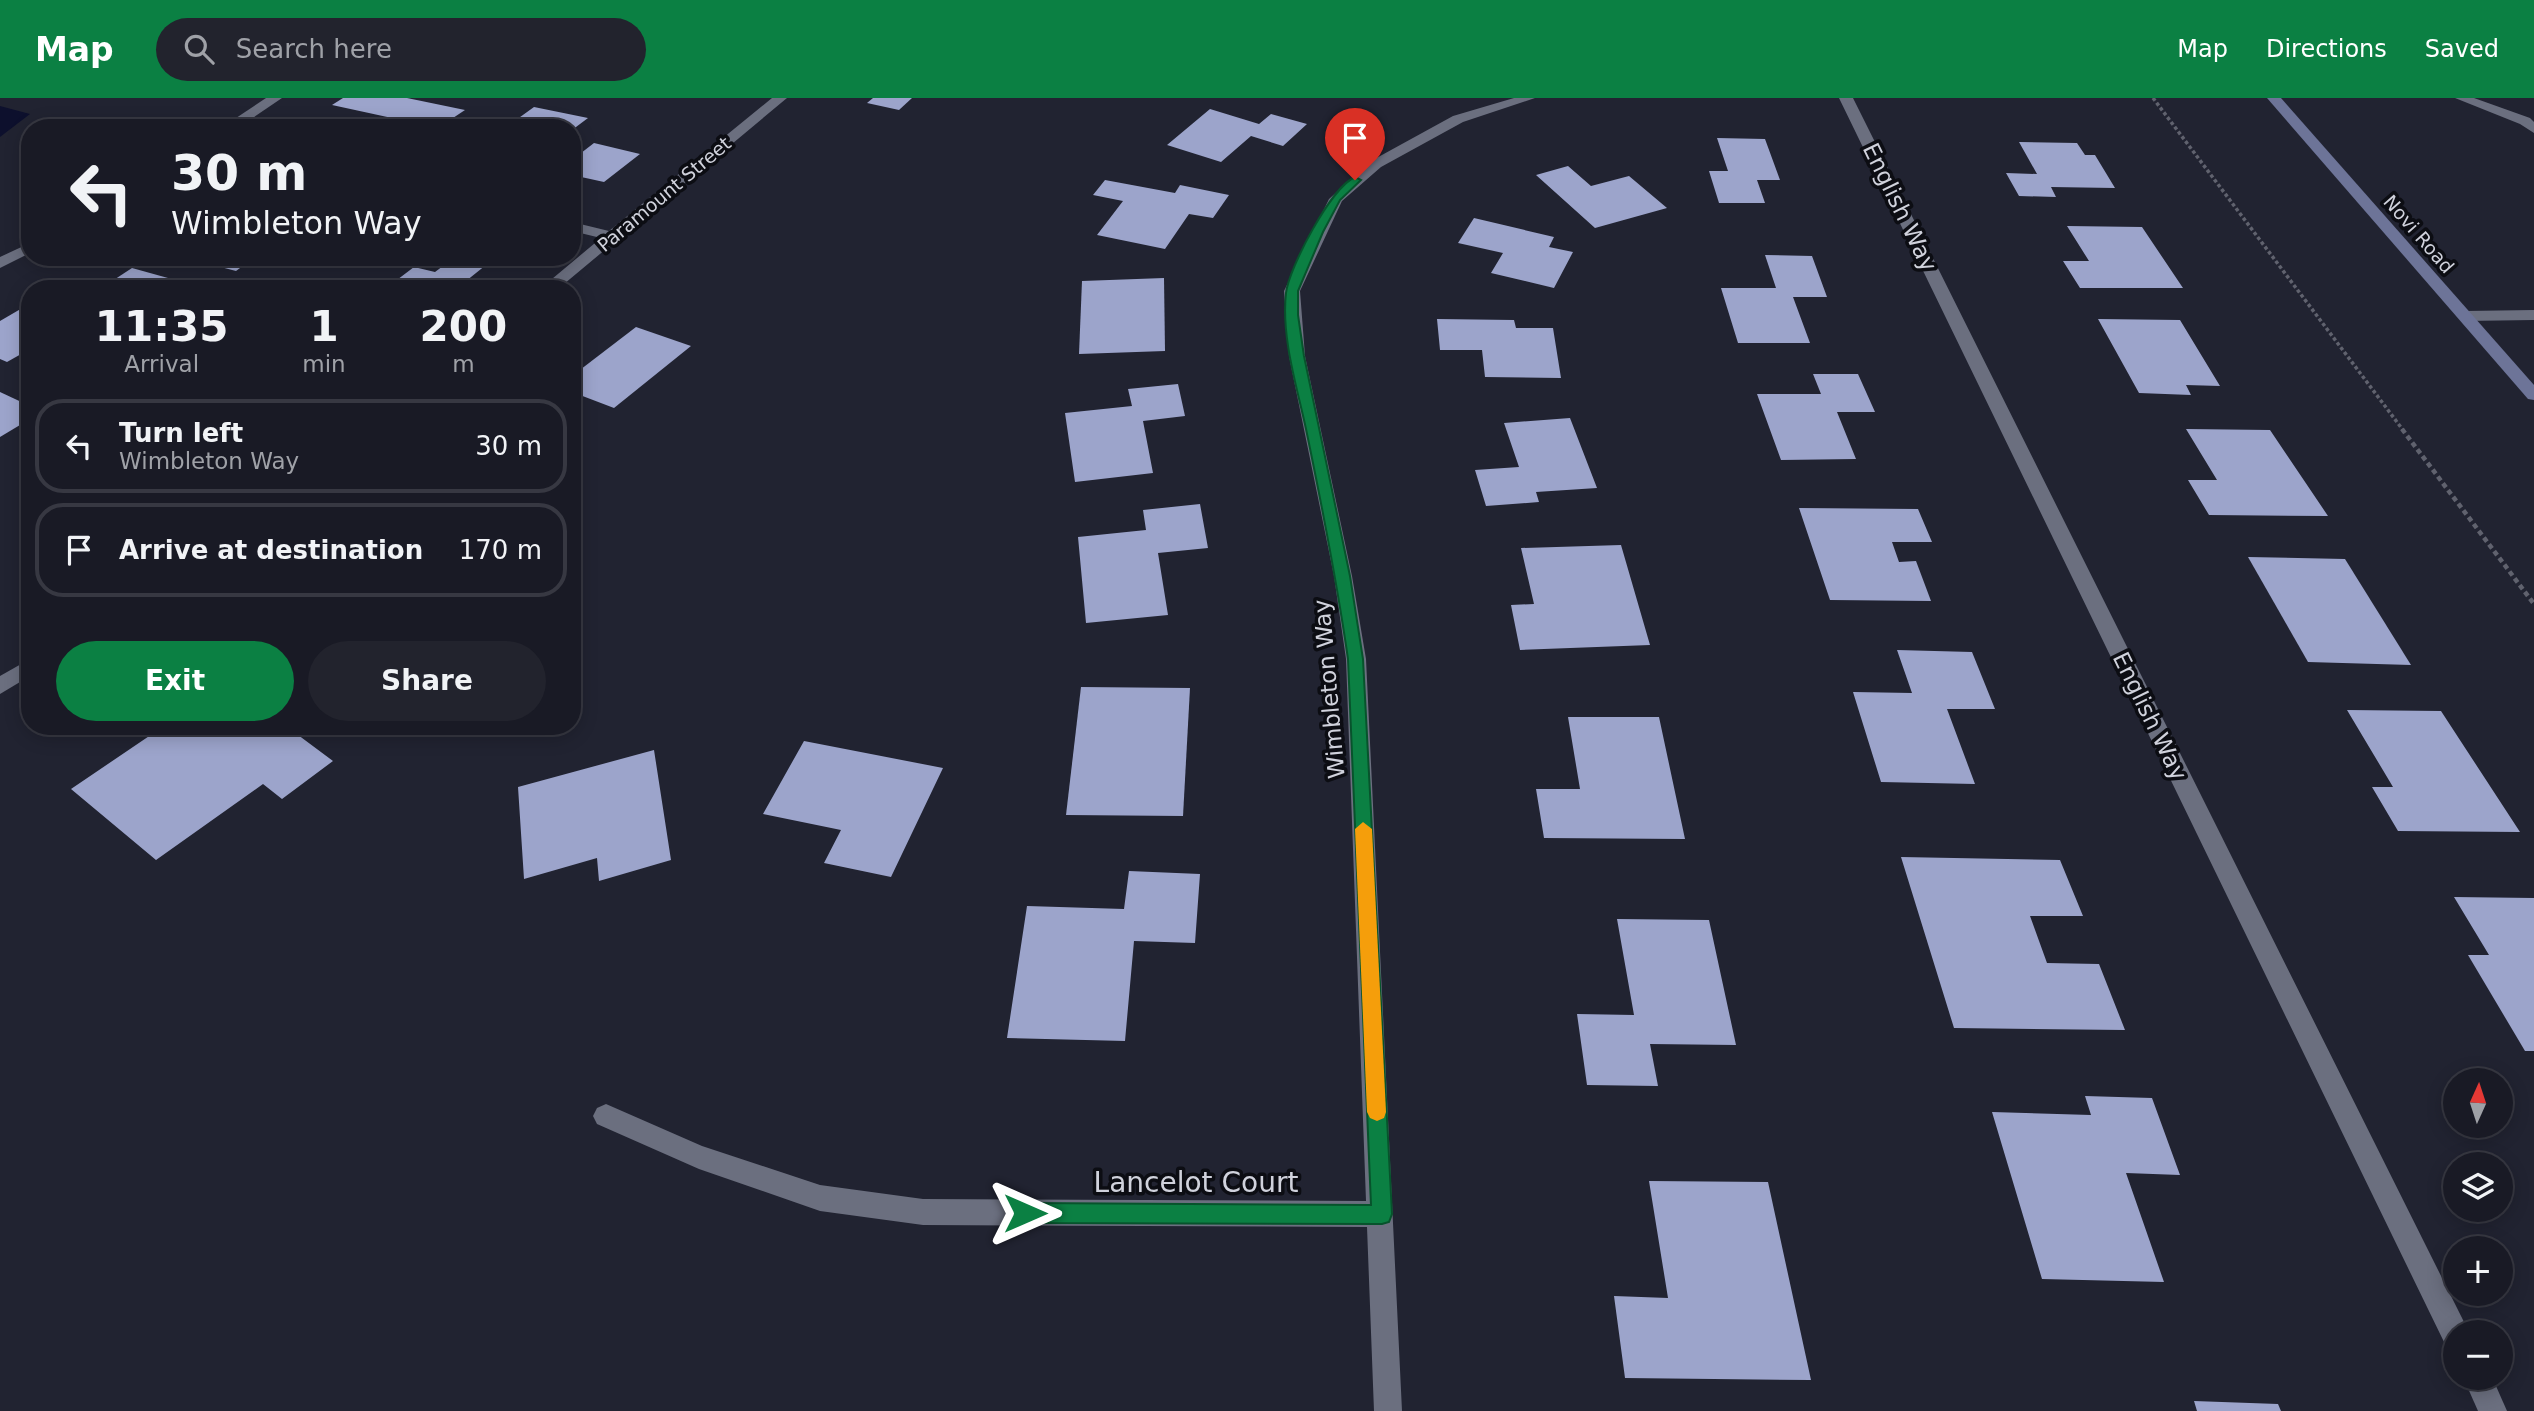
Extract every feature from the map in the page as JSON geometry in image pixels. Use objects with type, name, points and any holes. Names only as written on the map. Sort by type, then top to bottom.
[{"type":"main road","name":"Novi Road","points":[[2274,98],[2534,395]]},
{"type":"street","points":[[242,119],[275,98]]},
{"type":"street","name":"Paramount Street","points":[[581,263],[780,98]]},
{"type":"street","name":"Wimbleton Way","points":[[1388,1411],[1382,1214],[1356,659],[1343,576],[1297,356],[1292,291],[1336,199],[1376,164],[1458,119],[1528,98]]},
{"type":"street","name":"English Way","points":[[1846,98],[2448,1320]]},
{"type":"street","points":[[2462,98],[2525,121],[2534,129]]},
{"type":"street","points":[[581,228],[614,237]]},
{"type":"street","points":[[0,263],[21,252]]},
{"type":"street","name":"Paramount Street","points":[[559,280],[577,266]]},
{"type":"street","points":[[2465,316],[2534,315]]},
{"type":"street","points":[[0,686],[21,672]]},
{"type":"street","name":"Lancelot Court","points":[[606,1116],[699,1157],[820,1198],[923,1212],[1382,1214]]},
{"type":"street","points":[[2483,1390],[2493,1411]]},
{"type":"path","points":[[2152,98],[2534,604]]},
{"type":"water","points":[[0,106],[30,114],[21,119],[0,137]]},
{"type":"building","points":[[343,98],[407,98],[465,110],[452,119],[397,119],[332,105]]},
{"type":"building","points":[[873,98],[912,98],[899,110],[867,103]]},
{"type":"building","points":[[534,107],[588,118],[581,123],[581,119],[517,119]]},
{"type":"building","points":[[1210,109],[1259,124],[1271,114],[1307,124],[1283,146],[1251,136],[1221,162],[1167,145]]},
{"type":"building","points":[[1717,138],[1765,139],[1780,180],[1757,180],[1765,203],[1719,203],[1709,171],[1728,171]]},
{"type":"building","points":[[2019,142],[2077,143],[2085,155],[2095,155],[2115,188],[2051,187],[2056,197],[2019,196],[2006,173],[2037,174]]},
{"type":"building","points":[[594,143],[640,154],[604,182],[581,177],[581,153]]},
{"type":"building","points":[[1568,166],[1591,186],[1629,176],[1667,208],[1595,228],[1536,175]]},
{"type":"building","points":[[1105,180],[1175,193],[1180,185],[1229,195],[1213,218],[1189,214],[1165,249],[1097,235],[1123,201],[1093,195]]},
{"type":"building","points":[[1474,218],[1554,237],[1549,247],[1573,252],[1554,288],[1491,273],[1503,253],[1458,243]]},
{"type":"building","points":[[2067,226],[2142,227],[2183,288],[2080,288],[2063,261],[2089,261]]},
{"type":"building","points":[[1765,255],[1812,256],[1827,297],[1793,297],[1810,343],[1738,343],[1721,288],[1776,288]]},
{"type":"building","points":[[217,266],[243,266],[236,271]]},
{"type":"building","points":[[443,266],[485,266],[467,280],[397,280],[414,267],[435,272]]},
{"type":"building","points":[[132,268],[175,280],[114,280]]},
{"type":"building","points":[[1164,278],[1165,351],[1079,354],[1082,281]]},
{"type":"building","points":[[21,309],[21,354],[7,362],[0,359],[0,321]]},
{"type":"building","points":[[1437,319],[1514,320],[1516,328],[1553,328],[1561,378],[1485,377],[1482,350],[1440,350]]},
{"type":"building","points":[[2098,319],[2180,320],[2220,386],[2186,385],[2191,395],[2139,393]]},
{"type":"building","points":[[636,327],[691,346],[614,408],[581,395],[581,369]]},
{"type":"building","points":[[1813,374],[1858,374],[1875,412],[1837,412],[1856,459],[1781,460],[1757,394],[1821,394]]},
{"type":"building","points":[[1178,384],[1185,416],[1143,421],[1153,473],[1075,482],[1065,413],[1132,406],[1128,389]]},
{"type":"building","points":[[0,392],[21,402],[21,424],[0,437]]},
{"type":"building","points":[[1570,418],[1597,488],[1536,492],[1539,502],[1486,506],[1475,470],[1519,467],[1504,423]]},
{"type":"building","points":[[2186,429],[2270,430],[2328,516],[2209,515],[2188,480],[2217,480]]},
{"type":"building","points":[[1200,504],[1208,548],[1158,553],[1168,615],[1086,623],[1078,537],[1146,530],[1143,510]]},
{"type":"building","points":[[1799,508],[1918,509],[1932,542],[1892,542],[1899,562],[1916,561],[1931,601],[1830,600]]},
{"type":"building","points":[[1621,545],[1650,645],[1520,650],[1511,605],[1534,604],[1521,548]]},
{"type":"building","points":[[2248,557],[2345,559],[2411,665],[2308,662]]},
{"type":"building","points":[[1897,650],[1972,652],[1995,709],[1947,709],[1975,784],[1881,782],[1853,692],[1912,693]]},
{"type":"building","points":[[1081,687],[1190,688],[1183,816],[1066,815]]},
{"type":"building","points":[[2347,710],[2441,711],[2520,832],[2398,831],[2372,787],[2393,787]]},
{"type":"building","points":[[1568,717],[1659,717],[1685,839],[1544,838],[1536,789],[1580,789]]},
{"type":"building","points":[[151,735],[298,735],[333,761],[282,799],[263,784],[156,860],[71,789]]},
{"type":"building","points":[[804,741],[943,768],[891,877],[824,863],[841,830],[763,814]]},
{"type":"building","points":[[654,750],[671,860],[599,881],[597,858],[524,879],[518,787]]},
{"type":"building","points":[[1901,857],[2060,860],[2083,916],[2030,916],[2047,963],[2099,964],[2125,1030],[1954,1028]]},
{"type":"building","points":[[1129,871],[1200,874],[1195,943],[1134,941],[1125,1041],[1007,1038],[1027,906],[1124,909]]},
{"type":"building","points":[[2454,897],[2534,898],[2534,1051],[2525,1051],[2468,955],[2489,955]]},
{"type":"building","points":[[1617,919],[1709,920],[1736,1045],[1650,1044],[1658,1086],[1587,1085],[1577,1014],[1634,1015]]},
{"type":"building","points":[[2085,1096],[2152,1098],[2180,1175],[2126,1173],[2164,1282],[2042,1279],[1992,1112],[2091,1115]]},
{"type":"building","points":[[1649,1181],[1768,1182],[1811,1380],[1625,1378],[1614,1296],[1668,1298]]},
{"type":"building","points":[[2194,1401],[2278,1404],[2281,1411],[2197,1411]]},
{"type":"slow traffic","points":[[1363,829],[1377,1112]]},
{"type":"route","points":[[1025,1213],[1382,1214],[1356,659],[1343,576],[1297,356],[1292,315],[1292,291],[1317,232],[1336,199],[1355,180]]}]
